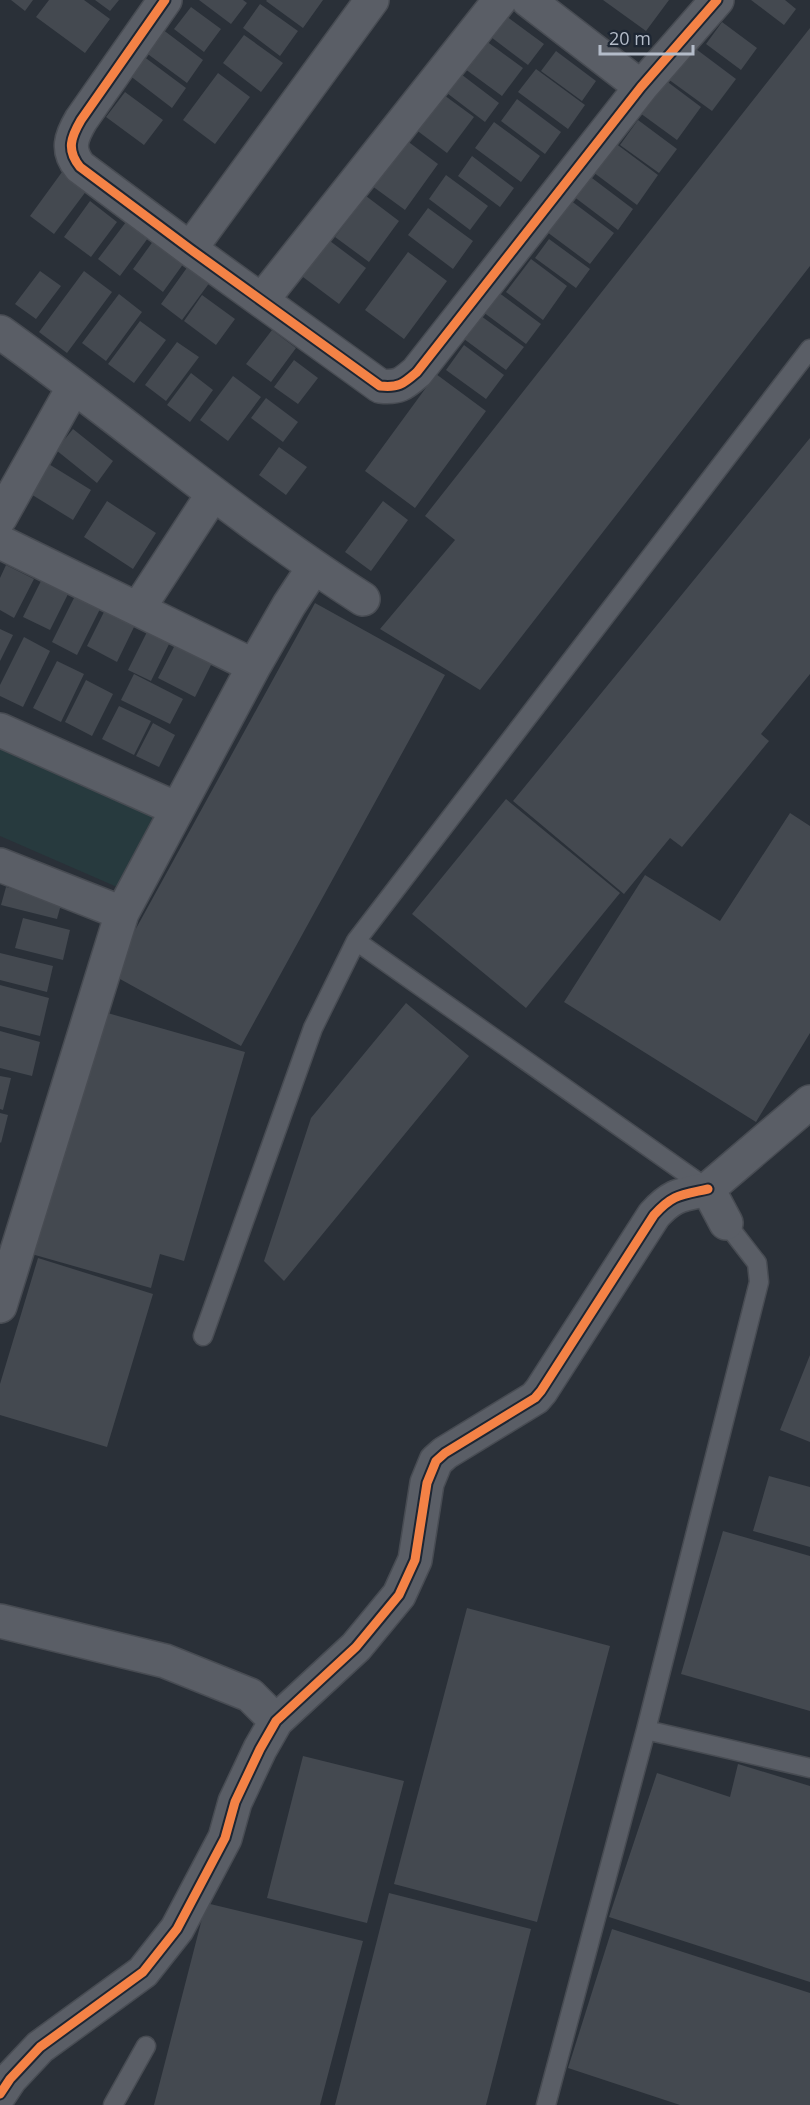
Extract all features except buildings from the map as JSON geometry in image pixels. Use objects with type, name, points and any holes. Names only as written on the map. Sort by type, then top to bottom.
[{"type":"street","points":[[165,0],[81,120],[71,148],[75,160],[190,249],[380,386],[402,385],[417,372],[641,87],[717,0]]},
{"type":"street","points":[[190,249],[372,0]]},
{"type":"street","points":[[262,300],[500,0]]},
{"type":"street","points":[[528,0],[641,87]]},
{"type":"street","points":[[0,332],[213,494],[314,567],[363,599]]},
{"type":"street","points":[[0,518],[73,388]]},
{"type":"street","points":[[138,609],[213,494]]},
{"type":"street","points":[[0,542],[254,666]]},
{"type":"street","points":[[0,1306],[122,913],[254,666],[314,567]]},
{"type":"street","points":[[0,730],[177,809]]},
{"type":"street","points":[[0,865],[122,913]]},
{"type":"street","points":[[0,2094],[10,2079],[40,2046],[143,1972],[177,1929],[225,1838],[235,1802],[276,1721],[356,1647],[399,1595],[415,1560],[427,1483],[436,1461],[445,1453],[535,1398],[654,1215],[667,1201],[681,1195],[708,1189],[810,1102]]},
{"type":"street","points":[[708,1189],[726,1223]]},
{"type":"street","points":[[0,1621],[165,1661],[250,1695],[276,1721]]},
{"type":"lane","points":[[203,1336],[314,1028],[356,941],[810,349]]},
{"type":"lane","points":[[356,941],[708,1189]]},
{"type":"lane","points":[[546,2105],[646,1730],[759,1282],[757,1263],[726,1223]]},
{"type":"lane","points":[[646,1730],[810,1768]]},
{"type":"lane","points":[[113,2105],[146,2046]]},
{"type":"green space","points":[[0,746],[155,813],[117,887],[0,836]]},
{"type":"cycle path","points":[[165,0],[81,120],[72,144],[76,161],[80,167],[190,249],[380,386],[400,384],[417,372],[641,87],[717,0]]},
{"type":"cycle path","points":[[0,2094],[10,2079],[40,2047],[143,1972],[177,1929],[225,1838],[235,1802],[276,1721],[356,1647],[399,1595],[415,1560],[427,1483],[436,1461],[445,1453],[535,1398],[654,1215],[678,1196],[708,1189]]}]
